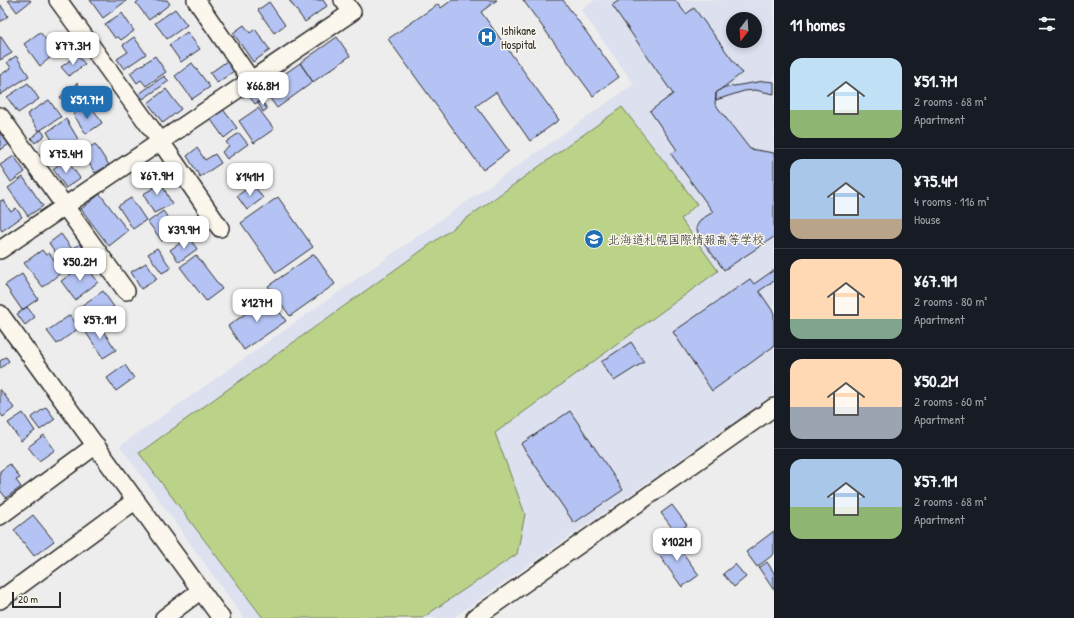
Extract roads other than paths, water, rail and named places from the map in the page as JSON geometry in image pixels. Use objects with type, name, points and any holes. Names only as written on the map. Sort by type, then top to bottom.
[{"type":"street","points":[[58,0],[161,142],[220,228]]},
{"type":"street","points":[[196,0],[251,80]]},
{"type":"street","points":[[0,250],[352,12],[343,0]]},
{"type":"street","points":[[0,116],[126,291]]},
{"type":"street","points":[[0,314],[221,618]]},
{"type":"street","points":[[475,618],[774,407]]},
{"type":"street","points":[[1,514],[96,445]]},
{"type":"street","points":[[0,600],[136,500]]},
{"type":"street","points":[[164,618],[201,590]]},
{"type":"place","name":"Ishikane Hospital","points":[[487,37]]},
{"type":"place","name":"北海道札幌国際情報高等学校","points":[[594,239]]}]
